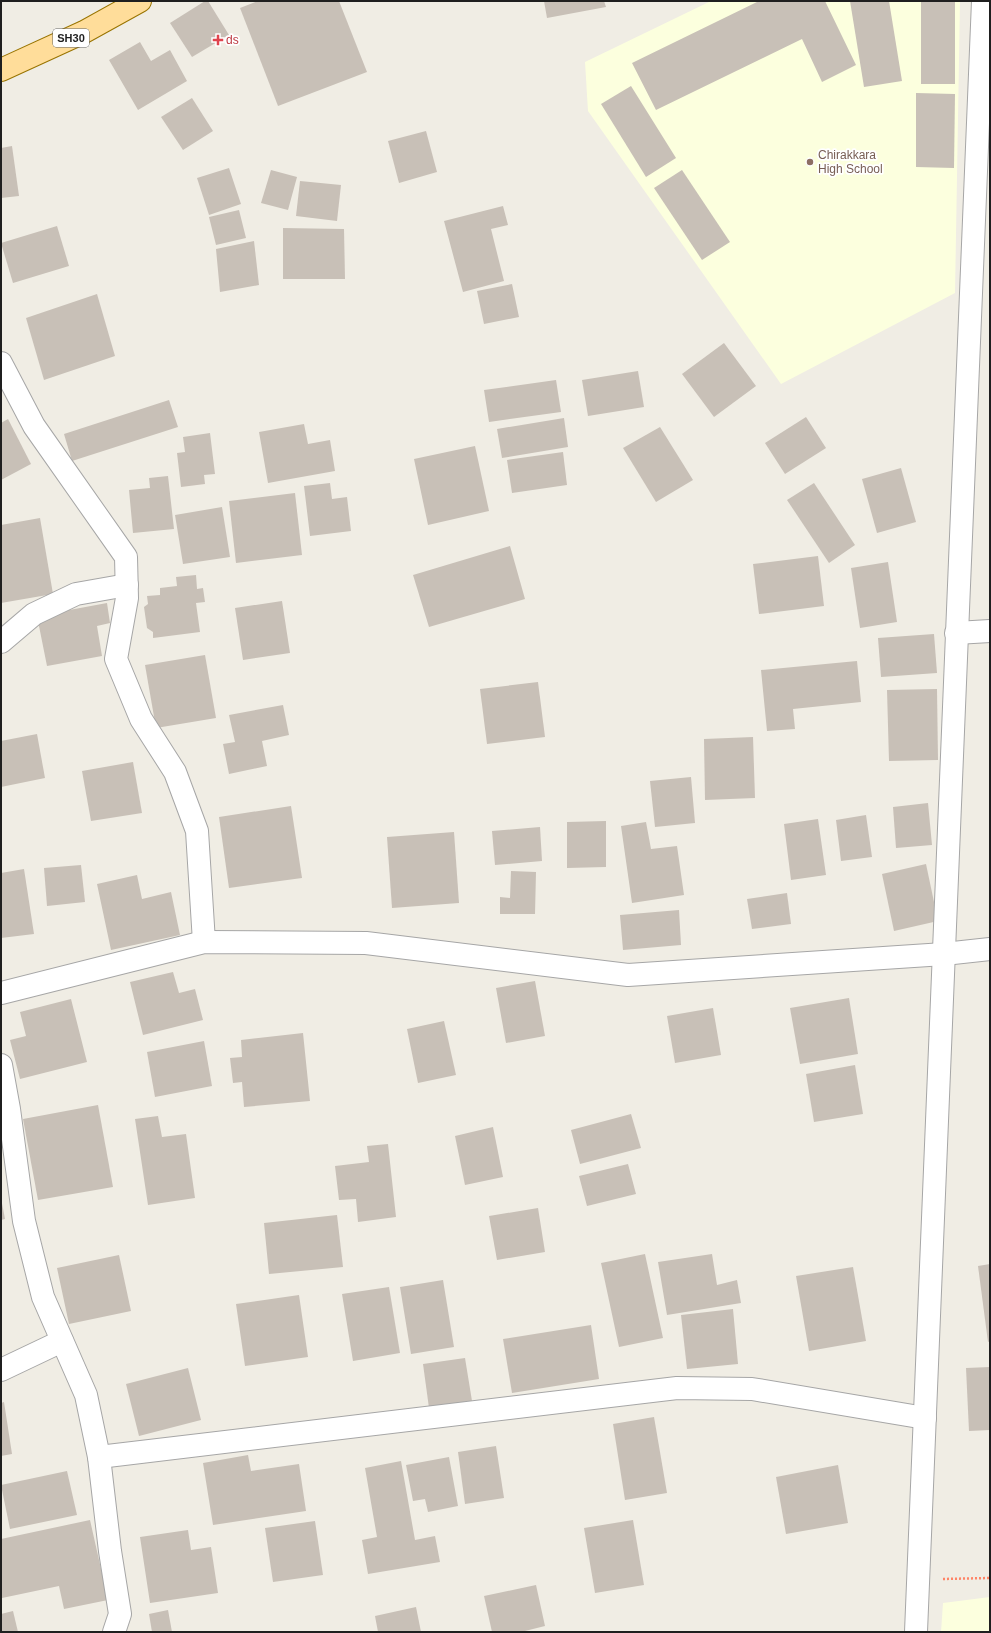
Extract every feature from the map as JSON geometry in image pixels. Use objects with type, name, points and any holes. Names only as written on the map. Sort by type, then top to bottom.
[{"type":"main road","name":"SH30","points":[[1,70],[84,32],[140,1]]},
{"type":"street","points":[[916,1632],[983,1]]},
{"type":"street","points":[[1,363],[34,426],[126,557],[127,598],[116,660],[142,719],[175,772],[197,831],[204,942]]},
{"type":"street","points":[[1,642],[34,614],[76,594],[127,585]]},
{"type":"street","points":[[956,633],[990,631]]},
{"type":"street","points":[[1,993],[204,942],[366,943],[628,974],[944,954],[990,949]]},
{"type":"street","points":[[1,1065],[9,1109],[24,1221],[43,1297],[86,1395],[100,1457],[110,1551],[120,1614],[114,1632]]},
{"type":"street","points":[[1,1370],[62,1341]]},
{"type":"street","points":[[100,1457],[677,1388],[752,1389],[924,1418]]},
{"type":"path","points":[[918,1580],[990,1578]]},
{"type":"shaded area","points":[[711,1],[960,1],[955,293],[781,384],[588,111],[585,62]]},
{"type":"shaded area","points":[[990,1597],[990,1632],[941,1632],[943,1603]]},
{"type":"building","points":[[205,1],[208,1],[229,35],[192,57],[170,23]]},
{"type":"building","points":[[258,1],[339,1],[367,72],[278,106],[240,8]]},
{"type":"building","points":[[544,1],[604,1],[606,7],[547,18]]},
{"type":"building","points":[[759,1],[825,1],[856,65],[822,82],[802,39],[656,110],[632,63]]},
{"type":"building","points":[[850,1],[889,1],[902,81],[864,87]]},
{"type":"building","points":[[921,1],[955,1],[955,84],[921,84]]},
{"type":"building","points":[[140,42],[151,61],[170,50],[187,81],[138,110],[109,60]]},
{"type":"building","points":[[631,86],[676,158],[646,177],[601,104]]},
{"type":"building","points":[[916,93],[955,94],[954,168],[916,167]]},
{"type":"building","points":[[192,98],[213,131],[183,150],[161,117]]},
{"type":"building","points":[[426,131],[437,172],[399,183],[388,141]]},
{"type":"building","points":[[12,146],[19,196],[1,198],[1,148]]},
{"type":"building","points":[[229,168],[241,204],[209,215],[197,178]]},
{"type":"building","points":[[271,170],[297,177],[288,210],[261,203]]},
{"type":"building","points":[[682,170],[730,242],[702,260],[654,188]]},
{"type":"building","points":[[300,181],[341,185],[337,221],[296,216]]},
{"type":"building","points":[[503,206],[508,225],[491,229],[504,281],[463,292],[444,221]]},
{"type":"building","points":[[239,210],[246,238],[216,245],[209,217]]},
{"type":"building","points":[[57,226],[69,266],[13,283],[1,243]]},
{"type":"building","points":[[283,228],[344,229],[345,279],[283,279]]},
{"type":"building","points":[[254,241],[259,285],[220,292],[216,249]]},
{"type":"building","points":[[512,284],[519,317],[484,324],[477,291]]},
{"type":"building","points":[[97,294],[115,356],[44,380],[26,318]]},
{"type":"building","points":[[724,343],[756,386],[714,417],[682,374]]},
{"type":"building","points":[[638,371],[644,407],[588,416],[582,380]]},
{"type":"building","points":[[556,380],[561,412],[489,422],[484,390]]},
{"type":"building","points":[[169,400],[178,427],[72,461],[64,434]]},
{"type":"building","points":[[806,417],[826,448],[785,474],[765,443]]},
{"type":"building","points":[[564,418],[568,447],[502,458],[497,429]]},
{"type":"building","points":[[8,419],[31,464],[1,480],[1,423]]},
{"type":"building","points":[[304,424],[308,444],[330,440],[335,471],[268,483],[259,432]]},
{"type":"building","points":[[660,427],[693,480],[656,502],[623,448]]},
{"type":"building","points":[[210,433],[215,474],[204,475],[205,484],[181,487],[177,453],[185,452],[183,437]]},
{"type":"building","points":[[475,446],[489,511],[428,525],[414,459]]},
{"type":"building","points":[[563,452],[567,485],[512,493],[507,460]]},
{"type":"building","points":[[901,468],[916,522],[877,533],[862,479]]},
{"type":"building","points":[[168,476],[174,529],[133,533],[129,490],[150,488],[149,478]]},
{"type":"building","points":[[330,483],[332,499],[347,497],[351,531],[310,536],[304,486]]},
{"type":"building","points":[[814,483],[855,545],[829,563],[787,500]]},
{"type":"building","points":[[295,493],[302,555],[236,563],[229,501]]},
{"type":"building","points":[[222,507],[230,557],[183,564],[175,515]]},
{"type":"building","points":[[40,518],[53,594],[1,603],[1,525]]},
{"type":"building","points":[[510,546],[525,599],[429,627],[413,575]]},
{"type":"building","points":[[818,556],[824,606],[759,614],[753,564]]},
{"type":"building","points":[[888,562],[897,622],[860,628],[851,568]]},
{"type":"building","points":[[196,575],[197,589],[203,588],[205,602],[196,603],[200,632],[153,638],[153,632],[147,628],[144,607],[148,604],[147,596],[160,595],[160,588],[177,586],[176,577]]},
{"type":"building","points":[[282,601],[290,653],[243,660],[235,608]]},
{"type":"building","points":[[107,603],[110,623],[97,626],[102,656],[47,666],[37,616]]},
{"type":"building","points":[[934,634],[937,673],[881,677],[878,638]]},
{"type":"building","points":[[205,655],[216,718],[156,728],[145,665]]},
{"type":"building","points":[[857,661],[861,702],[793,709],[795,729],[767,731],[761,670]]},
{"type":"building","points":[[538,682],[545,737],[487,744],[480,689]]},
{"type":"building","points":[[937,689],[938,760],[889,761],[887,690]]},
{"type":"building","points":[[283,705],[289,735],[262,741],[267,766],[229,774],[223,744],[235,742],[229,715]]},
{"type":"building","points":[[37,734],[45,778],[1,787],[1,741]]},
{"type":"building","points":[[753,737],[755,798],[705,800],[704,739]]},
{"type":"building","points":[[133,762],[142,813],[91,821],[82,771]]},
{"type":"building","points":[[691,777],[695,823],[655,827],[650,781]]},
{"type":"building","points":[[928,803],[932,845],[896,848],[893,807]]},
{"type":"building","points":[[291,806],[302,878],[229,888],[219,817]]},
{"type":"building","points":[[866,815],[872,857],[841,861],[836,820]]},
{"type":"building","points":[[818,819],[826,875],[791,880],[784,824]]},
{"type":"building","points":[[606,821],[606,867],[567,868],[567,822]]},
{"type":"building","points":[[646,822],[651,849],[677,846],[684,895],[632,903],[621,826]]},
{"type":"building","points":[[540,827],[542,861],[495,865],[492,831]]},
{"type":"building","points":[[454,832],[459,903],[392,908],[387,837]]},
{"type":"building","points":[[926,864],[938,921],[894,931],[882,874]]},
{"type":"building","points":[[81,865],[85,902],[47,906],[44,868]]},
{"type":"building","points":[[24,869],[34,934],[1,938],[1,873]]},
{"type":"building","points":[[511,871],[536,872],[535,914],[500,914],[500,897],[510,898]]},
{"type":"building","points":[[137,875],[142,899],[171,892],[180,935],[111,950],[97,884]]},
{"type":"building","points":[[787,893],[791,924],[752,929],[747,899]]},
{"type":"building","points":[[679,910],[681,945],[623,950],[620,915]]},
{"type":"building","points":[[173,972],[179,993],[195,989],[203,1020],[143,1035],[130,982]]},
{"type":"building","points":[[535,981],[545,1036],[506,1043],[496,988]]},
{"type":"building","points":[[849,998],[858,1054],[800,1064],[790,1008]]},
{"type":"building","points":[[71,999],[87,1062],[20,1079],[10,1040],[26,1036],[20,1012]]},
{"type":"building","points":[[713,1008],[721,1055],[675,1063],[667,1016]]},
{"type":"building","points":[[444,1021],[456,1075],[418,1083],[407,1029]]},
{"type":"building","points":[[303,1033],[310,1101],[244,1107],[242,1082],[233,1083],[230,1058],[242,1057],[241,1040]]},
{"type":"building","points":[[204,1041],[212,1086],[155,1097],[147,1052]]},
{"type":"building","points":[[855,1065],[863,1114],[814,1122],[806,1074]]},
{"type":"building","points":[[98,1105],[113,1187],[38,1200],[23,1119]]},
{"type":"building","points":[[631,1114],[641,1148],[580,1164],[571,1130]]},
{"type":"building","points":[[158,1116],[162,1137],[186,1134],[195,1198],[148,1205],[135,1119]]},
{"type":"building","points":[[493,1127],[503,1177],[465,1185],[455,1136]]},
{"type":"building","points":[[388,1144],[396,1217],[358,1222],[356,1199],[339,1200],[335,1166],[369,1162],[367,1146]]},
{"type":"building","points":[[628,1164],[636,1194],[587,1206],[579,1176]]},
{"type":"building","points":[[1,1198],[5,1219],[1,1220]]},
{"type":"building","points":[[538,1208],[545,1252],[497,1260],[489,1216]]},
{"type":"building","points":[[337,1215],[343,1267],[269,1274],[264,1223]]},
{"type":"building","points":[[645,1254],[663,1338],[619,1347],[601,1263]]},
{"type":"building","points":[[712,1254],[717,1285],[737,1280],[741,1303],[667,1315],[658,1262]]},
{"type":"building","points":[[119,1255],[131,1311],[69,1324],[57,1268]]},
{"type":"building","points":[[990,1264],[990,1341],[988,1342],[978,1266]]},
{"type":"building","points":[[853,1267],[866,1341],[809,1351],[796,1276]]},
{"type":"building","points":[[443,1280],[454,1347],[411,1354],[400,1287]]},
{"type":"building","points":[[389,1287],[400,1353],[353,1361],[342,1294]]},
{"type":"building","points":[[299,1295],[308,1357],[245,1366],[236,1304]]},
{"type":"building","points":[[733,1309],[738,1364],[687,1369],[681,1315]]},
{"type":"building","points":[[591,1325],[599,1379],[512,1393],[503,1339]]},
{"type":"building","points":[[465,1358],[472,1401],[429,1408],[423,1364]]},
{"type":"building","points":[[990,1367],[990,1430],[969,1431],[966,1368]]},
{"type":"building","points":[[188,1368],[201,1420],[139,1436],[126,1384]]},
{"type":"building","points":[[4,1402],[12,1454],[1,1456],[1,1403]]},
{"type":"building","points":[[654,1417],[667,1493],[625,1500],[613,1424]]},
{"type":"building","points":[[496,1446],[504,1498],[465,1504],[458,1452]]},
{"type":"building","points":[[248,1455],[251,1471],[299,1464],[306,1511],[213,1525],[203,1463]]},
{"type":"building","points":[[449,1457],[458,1506],[428,1512],[425,1499],[413,1501],[406,1465]]},
{"type":"building","points":[[401,1461],[415,1540],[435,1536],[440,1562],[368,1574],[362,1540],[377,1537],[365,1468]]},
{"type":"building","points":[[838,1465],[848,1523],[786,1534],[776,1477]]},
{"type":"building","points":[[67,1471],[77,1515],[10,1529],[1,1485]]},
{"type":"building","points":[[90,1520],[108,1600],[64,1609],[59,1586],[2,1598],[1,1539]]},
{"type":"building","points":[[633,1520],[644,1585],[595,1593],[584,1528]]},
{"type":"building","points":[[315,1521],[323,1575],[273,1582],[265,1528]]},
{"type":"building","points":[[188,1530],[191,1550],[211,1547],[218,1593],[150,1603],[140,1537]]},
{"type":"building","points":[[536,1585],[545,1626],[521,1632],[492,1632],[484,1596]]},
{"type":"building","points":[[416,1607],[421,1632],[378,1632],[375,1616]]},
{"type":"building","points":[[168,1610],[172,1632],[152,1632],[149,1614]]},
{"type":"building","points":[[13,1611],[18,1632],[1,1632],[1,1614]]},
{"type":"place","name":"ds","points":[[218,40]]},
{"type":"place","name":"Chirakkara High School","points":[[810,162]]}]
